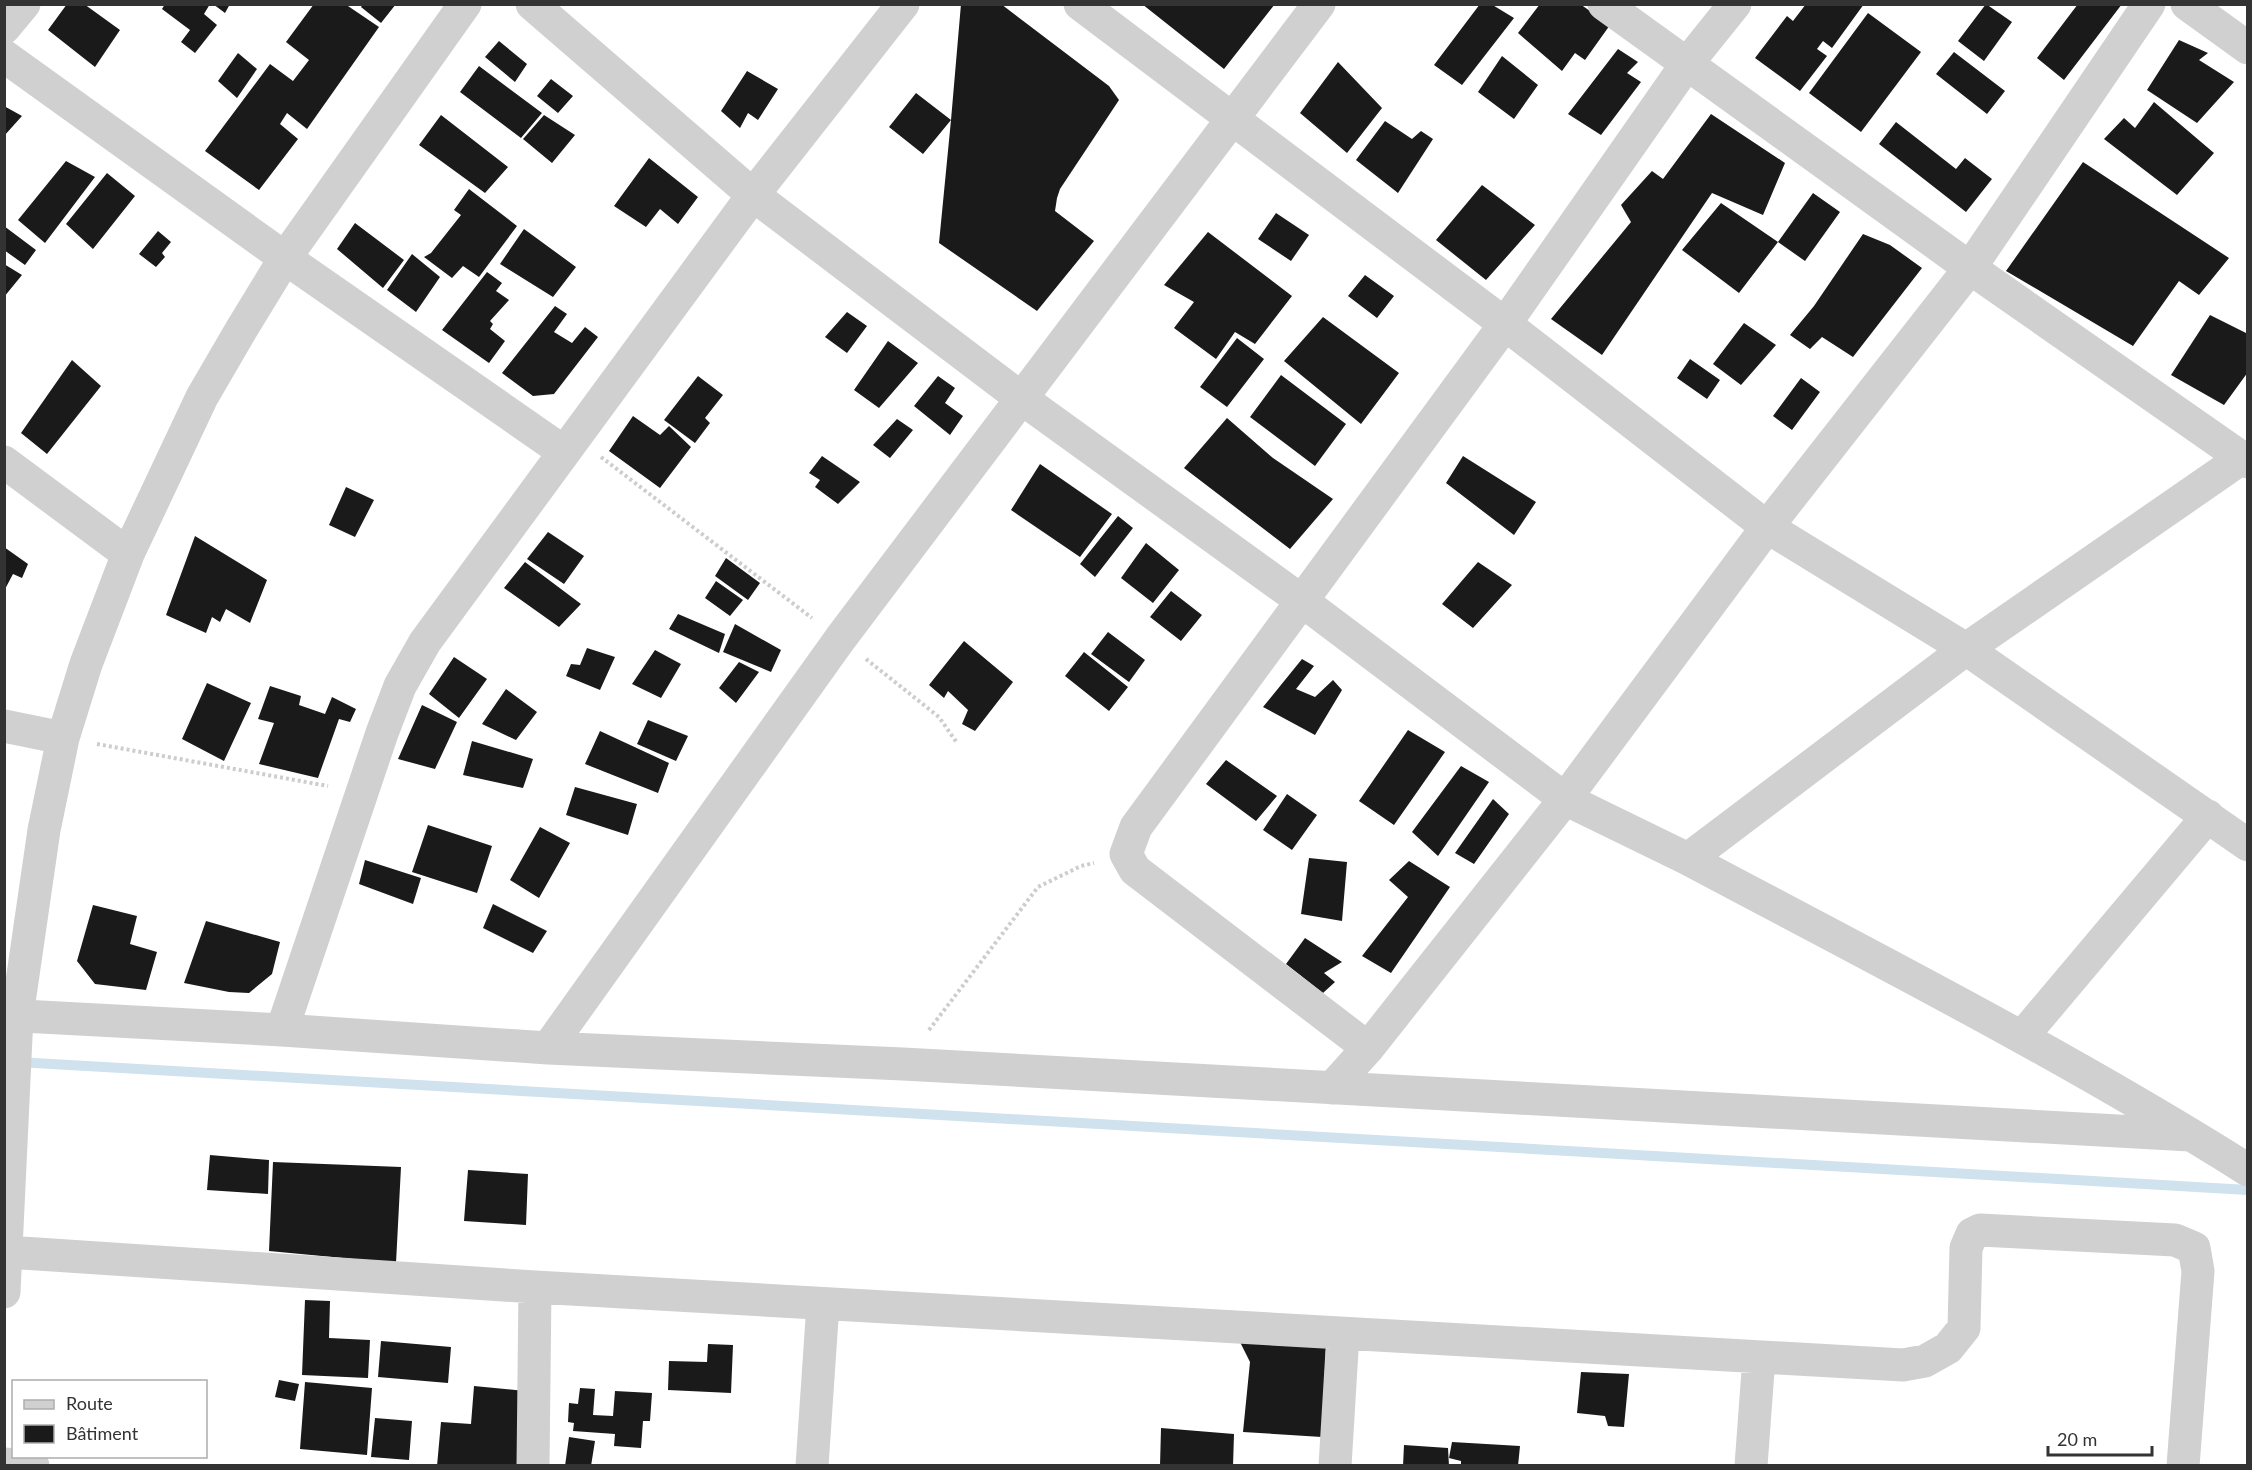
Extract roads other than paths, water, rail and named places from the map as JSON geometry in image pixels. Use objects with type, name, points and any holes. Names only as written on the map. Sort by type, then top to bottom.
[{"type":"street","points":[[4,28],[24,4]]},
{"type":"street","points":[[4,1292],[13,1022],[44,830],[63,738],[86,664],[128,554],[202,397],[285,258],[465,4]]},
{"type":"street","points":[[532,4],[753,195],[1022,398],[1302,601],[1565,799],[1688,859],[2022,1037],[2247,1170]]},
{"type":"street","points":[[282,1030],[400,686],[424,642],[753,195],[903,4]]},
{"type":"street","points":[[1080,4],[1505,324],[1767,527],[1966,649],[2247,845]]},
{"type":"street","points":[[548,1048],[840,639],[1319,4]]},
{"type":"street","points":[[1604,4],[1970,268],[2245,460],[1966,649],[1688,859]]},
{"type":"street","points":[[1368,1048],[1136,870],[1126,855],[1136,828],[1505,324],[1686,65],[1734,4]]},
{"type":"street","points":[[1332,1088],[1368,1048],[1565,799],[1767,527],[1970,268],[2149,4]]},
{"type":"street","points":[[2187,4],[2247,48]]},
{"type":"street","points":[[4,56],[285,258],[570,444]]},
{"type":"street","points":[[4,462],[128,554]]},
{"type":"street","points":[[4,726],[63,738]]},
{"type":"street","points":[[2022,1037],[2208,816]]},
{"type":"street","points":[[13,1022],[282,1030],[548,1048],[903,1064],[2190,1136]]},
{"type":"street","points":[[7,1252],[535,1287],[1903,1365],[1925,1361],[1948,1348],[1964,1328],[1966,1248],[1972,1234],[1980,1230],[2175,1240],[2194,1248],[2198,1271],[2183,1466]]},
{"type":"street","points":[[533,1466],[535,1287]]},
{"type":"street","points":[[812,1466],[823,1304]]},
{"type":"street","points":[[1335,1466],[1343,1334]]},
{"type":"street","points":[[1751,1466],[1760,1358]]},
{"type":"street","points":[[4,1464],[33,1466]]},
{"type":"waterway","points":[[17,1062],[2248,1190]]}]
